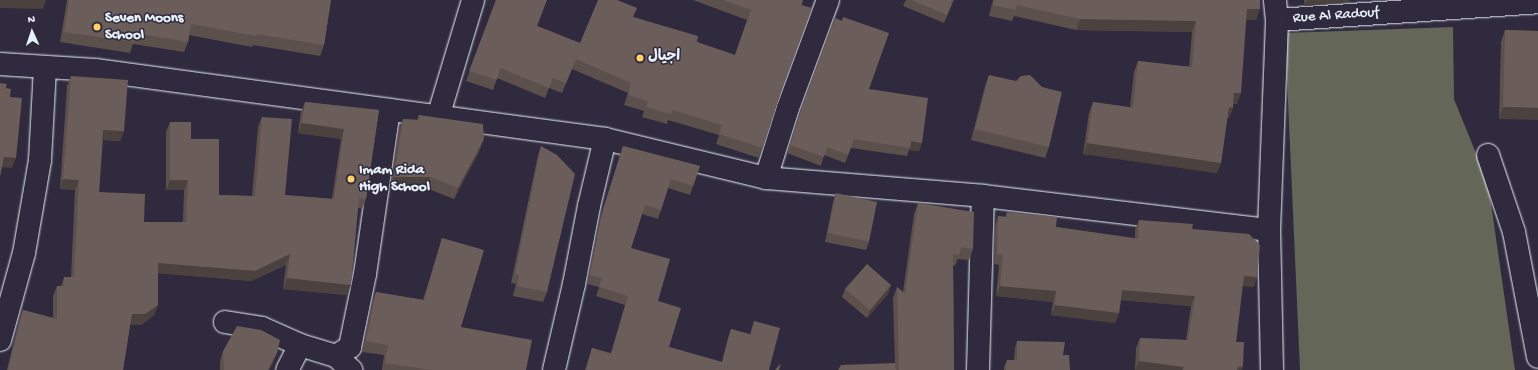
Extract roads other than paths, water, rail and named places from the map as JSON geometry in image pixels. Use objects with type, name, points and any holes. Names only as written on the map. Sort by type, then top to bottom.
[{"type":"street","points":[[438,117],[473,0]]},
{"type":"street","points":[[766,178],[788,108],[828,0]]},
{"type":"street","name":"Rue Al Radouf","points":[[1276,10],[1538,2]]},
{"type":"street","points":[[1272,370],[1269,230],[1276,10]]},
{"type":"street","points":[[0,64],[95,70],[605,139],[766,178],[983,196],[1269,230]]},
{"type":"street","points":[[0,340],[24,253],[34,199],[40,160],[45,68]]},
{"type":"street","points":[[225,322],[262,328],[343,363],[350,347],[365,274],[389,110]]},
{"type":"street","points":[[554,370],[605,139]]},
{"type":"street","points":[[1488,156],[1514,232],[1538,357]]},
{"type":"street","points":[[978,370],[983,196]]},
{"type":"street","points":[[287,370],[300,345]]},
{"type":"place","name":"Seven Moons School","points":[[97,27]]},
{"type":"place","name":"اجيال","points":[[640,58]]},
{"type":"place","name":"Imam Rida High School","points":[[351,179]]}]
